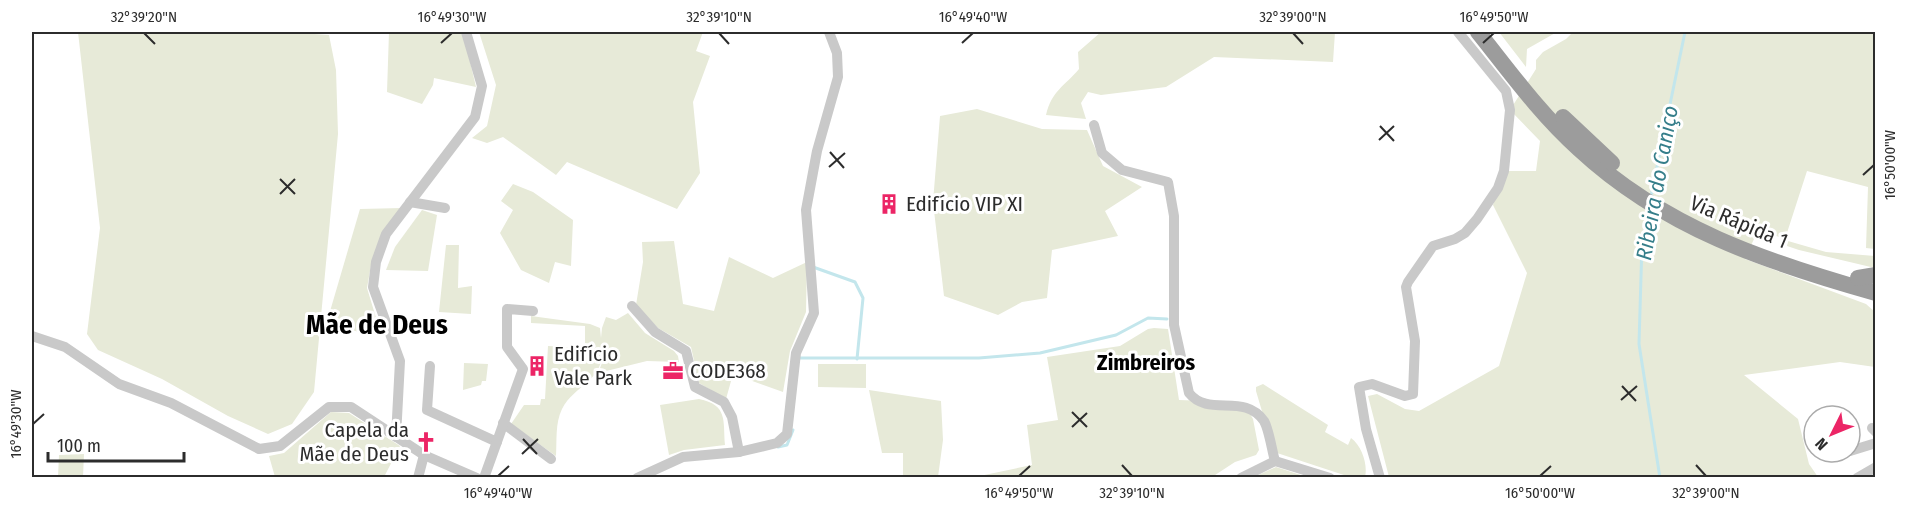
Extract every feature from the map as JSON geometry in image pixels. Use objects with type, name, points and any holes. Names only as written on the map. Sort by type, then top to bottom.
[{"type":"highway","name":"Via Rápida 1","points":[[1478,32],[1522,80],[1577,148],[1623,186],[1674,219],[1693,229],[1781,259],[1875,282]]},
{"type":"highway","name":"Via Rápida 1","points":[[1491,32],[1522,80]]},
{"type":"highway","name":"Via Rápida 1","points":[[1781,259],[1814,276],[1875,293]]},
{"type":"highway","points":[[1858,278],[1875,275]]},
{"type":"highway","points":[[1814,276],[1838,290],[1875,301]]},
{"type":"street","points":[[396,437],[400,361],[373,287],[376,262],[386,234],[475,117],[482,86],[466,32]]},
{"type":"street","points":[[637,477],[683,457],[739,452],[777,443],[787,434],[795,353],[814,313],[807,210],[817,151],[838,77],[837,53],[829,32]]},
{"type":"street","points":[[1380,477],[1366,429],[1359,387],[1372,384],[1405,396],[1413,394],[1415,341],[1406,287],[1408,282],[1433,246],[1455,239],[1465,232],[1498,188],[1504,171],[1509,110],[1506,91],[1458,32]]},
{"type":"street","points":[[1094,125],[1102,153],[1122,170],[1168,182],[1174,216],[1174,324],[1189,393],[1195,400],[1204,404],[1241,405],[1254,412],[1264,422],[1275,461]]},
{"type":"street","points":[[410,202],[445,208]]},
{"type":"street","points":[[632,306],[655,332],[686,351],[694,387],[724,402],[732,417],[739,452]]},
{"type":"street","points":[[484,477],[523,369],[507,347],[507,309],[533,310]]},
{"type":"street","points":[[32,336],[65,347],[119,384],[171,403],[260,449],[280,446],[330,407],[351,407],[424,455],[477,477]]},
{"type":"street","points":[[430,366],[427,410],[497,442]]},
{"type":"street","points":[[503,423],[551,459]]},
{"type":"street","points":[[418,477],[424,455]]},
{"type":"street","points":[[1241,477],[1275,461],[1330,477]]},
{"type":"street","points":[[1857,477],[1875,467]]},
{"type":"green space","points":[[78,32],[285,32],[329,35],[336,70],[338,134],[314,392],[292,424],[268,434],[228,416],[162,379],[98,350],[87,334],[100,228]]},
{"type":"green space","points":[[389,32],[463,32],[476,87],[434,78],[433,85],[422,104],[387,92]]},
{"type":"green space","points":[[479,32],[703,32],[696,51],[710,56],[693,102],[700,173],[677,209],[567,162],[556,175],[503,137],[487,143],[472,138],[487,126],[496,85]]},
{"type":"green space","points":[[1101,32],[1335,32],[1333,62],[1214,57],[1166,87],[1101,95],[1088,92],[1081,103],[1086,119],[1046,115],[1055,94],[1079,69],[1078,52]]},
{"type":"green space","points":[[1499,32],[1557,32],[1527,49],[1526,67]]},
{"type":"green space","points":[[1573,32],[1875,32],[1875,249],[1866,248],[1868,187],[1807,171],[1785,239],[1758,230],[1745,259],[1866,304],[1875,312],[1875,367],[1840,362],[1744,375],[1798,419],[1802,435],[1802,464],[1809,464],[1818,477],[1389,477],[1368,396],[1377,394],[1405,409],[1419,411],[1499,366],[1527,273],[1493,205],[1504,171],[1536,171],[1540,141],[1510,110],[1536,69],[1536,60],[1543,52],[1566,39]]},
{"type":"green space","points":[[977,109],[1042,129],[1087,130],[1103,166],[1142,187],[1105,211],[1118,236],[1052,250],[1047,298],[1022,302],[998,315],[944,296],[933,202],[940,116]]},
{"type":"green space","points":[[513,184],[533,192],[573,220],[571,266],[555,262],[549,283],[521,270],[500,233],[513,210],[501,201]]},
{"type":"green space","points":[[402,208],[371,265],[367,288],[377,321],[360,332],[326,325],[360,209]]},
{"type":"green space","points":[[422,210],[437,215],[428,271],[386,270],[395,247]]},
{"type":"green space","points":[[674,241],[683,304],[714,311],[729,257],[773,278],[807,262],[806,312],[790,351],[783,392],[733,374],[726,399],[699,383],[691,347],[658,328],[636,305],[643,262],[642,242]]},
{"type":"green space","points":[[1788,241],[1826,252],[1875,256],[1875,268],[1799,250],[1787,246]]},
{"type":"green space","points":[[446,245],[459,245],[458,288],[472,286],[471,314],[439,312]]},
{"type":"green space","points":[[628,313],[645,333],[674,351],[679,362],[647,361],[598,373],[604,358],[602,348],[599,368],[562,409],[557,426],[556,456],[511,424],[524,405],[540,405],[541,399],[545,399],[548,346],[585,348],[585,326],[531,323],[531,316],[590,324],[600,328],[601,338],[606,317],[616,320]]},
{"type":"green space","points":[[1148,329],[1168,329],[1179,400],[1233,402],[1249,412],[1253,419],[1259,450],[1256,455],[1235,462],[1212,477],[970,478],[1032,465],[1027,425],[1058,420],[1047,357],[1120,346]]},
{"type":"green space","points":[[464,363],[488,364],[486,381],[482,381],[481,385],[463,390]]},
{"type":"green space","points":[[818,364],[866,364],[866,388],[818,387]]},
{"type":"green space","points":[[1263,384],[1328,425],[1325,432],[1348,445],[1351,438],[1355,441],[1363,456],[1366,467],[1365,477],[1350,477],[1274,452],[1256,391],[1256,387]]},
{"type":"green space","points":[[869,390],[941,401],[943,440],[938,477],[903,477],[903,453],[882,453]]},
{"type":"green space","points":[[699,399],[715,405],[722,415],[725,445],[684,450],[669,455],[660,405]]},
{"type":"green space","points":[[331,412],[349,413],[400,446],[384,477],[275,477],[269,456],[284,453]]},
{"type":"green space","points":[[84,454],[83,477],[58,477],[59,455]]},
{"type":"green space","points":[[1276,467],[1307,477],[1254,477]]},
{"type":"waterway","name":"Ribeira do Caniço","points":[[1651,196],[1685,32]]},
{"type":"waterway","name":"Ribeira do Caniço","points":[[1649,209],[1642,243],[1639,344],[1660,478]]},
{"type":"waterway","points":[[813,267],[855,282],[863,298],[857,359]]},
{"type":"waterway","points":[[799,358],[979,358],[1040,353],[1116,335],[1148,318],[1167,319]]},
{"type":"waterway","points":[[778,447],[787,445],[793,430]]},
{"type":"place","name":"Edifício VIP XI","points":[[889,204]]},
{"type":"place","name":"Edifício Vale Park","points":[[537,366]]},
{"type":"place","name":"CODE368","points":[[673,371]]},
{"type":"place","name":"Capela da Mãe de Deus","points":[[426,442]]},
{"type":"district","name":"Mãe de Deus","points":[[377,325]]},
{"type":"district","name":"Zimbreiros","points":[[1146,362]]}]
